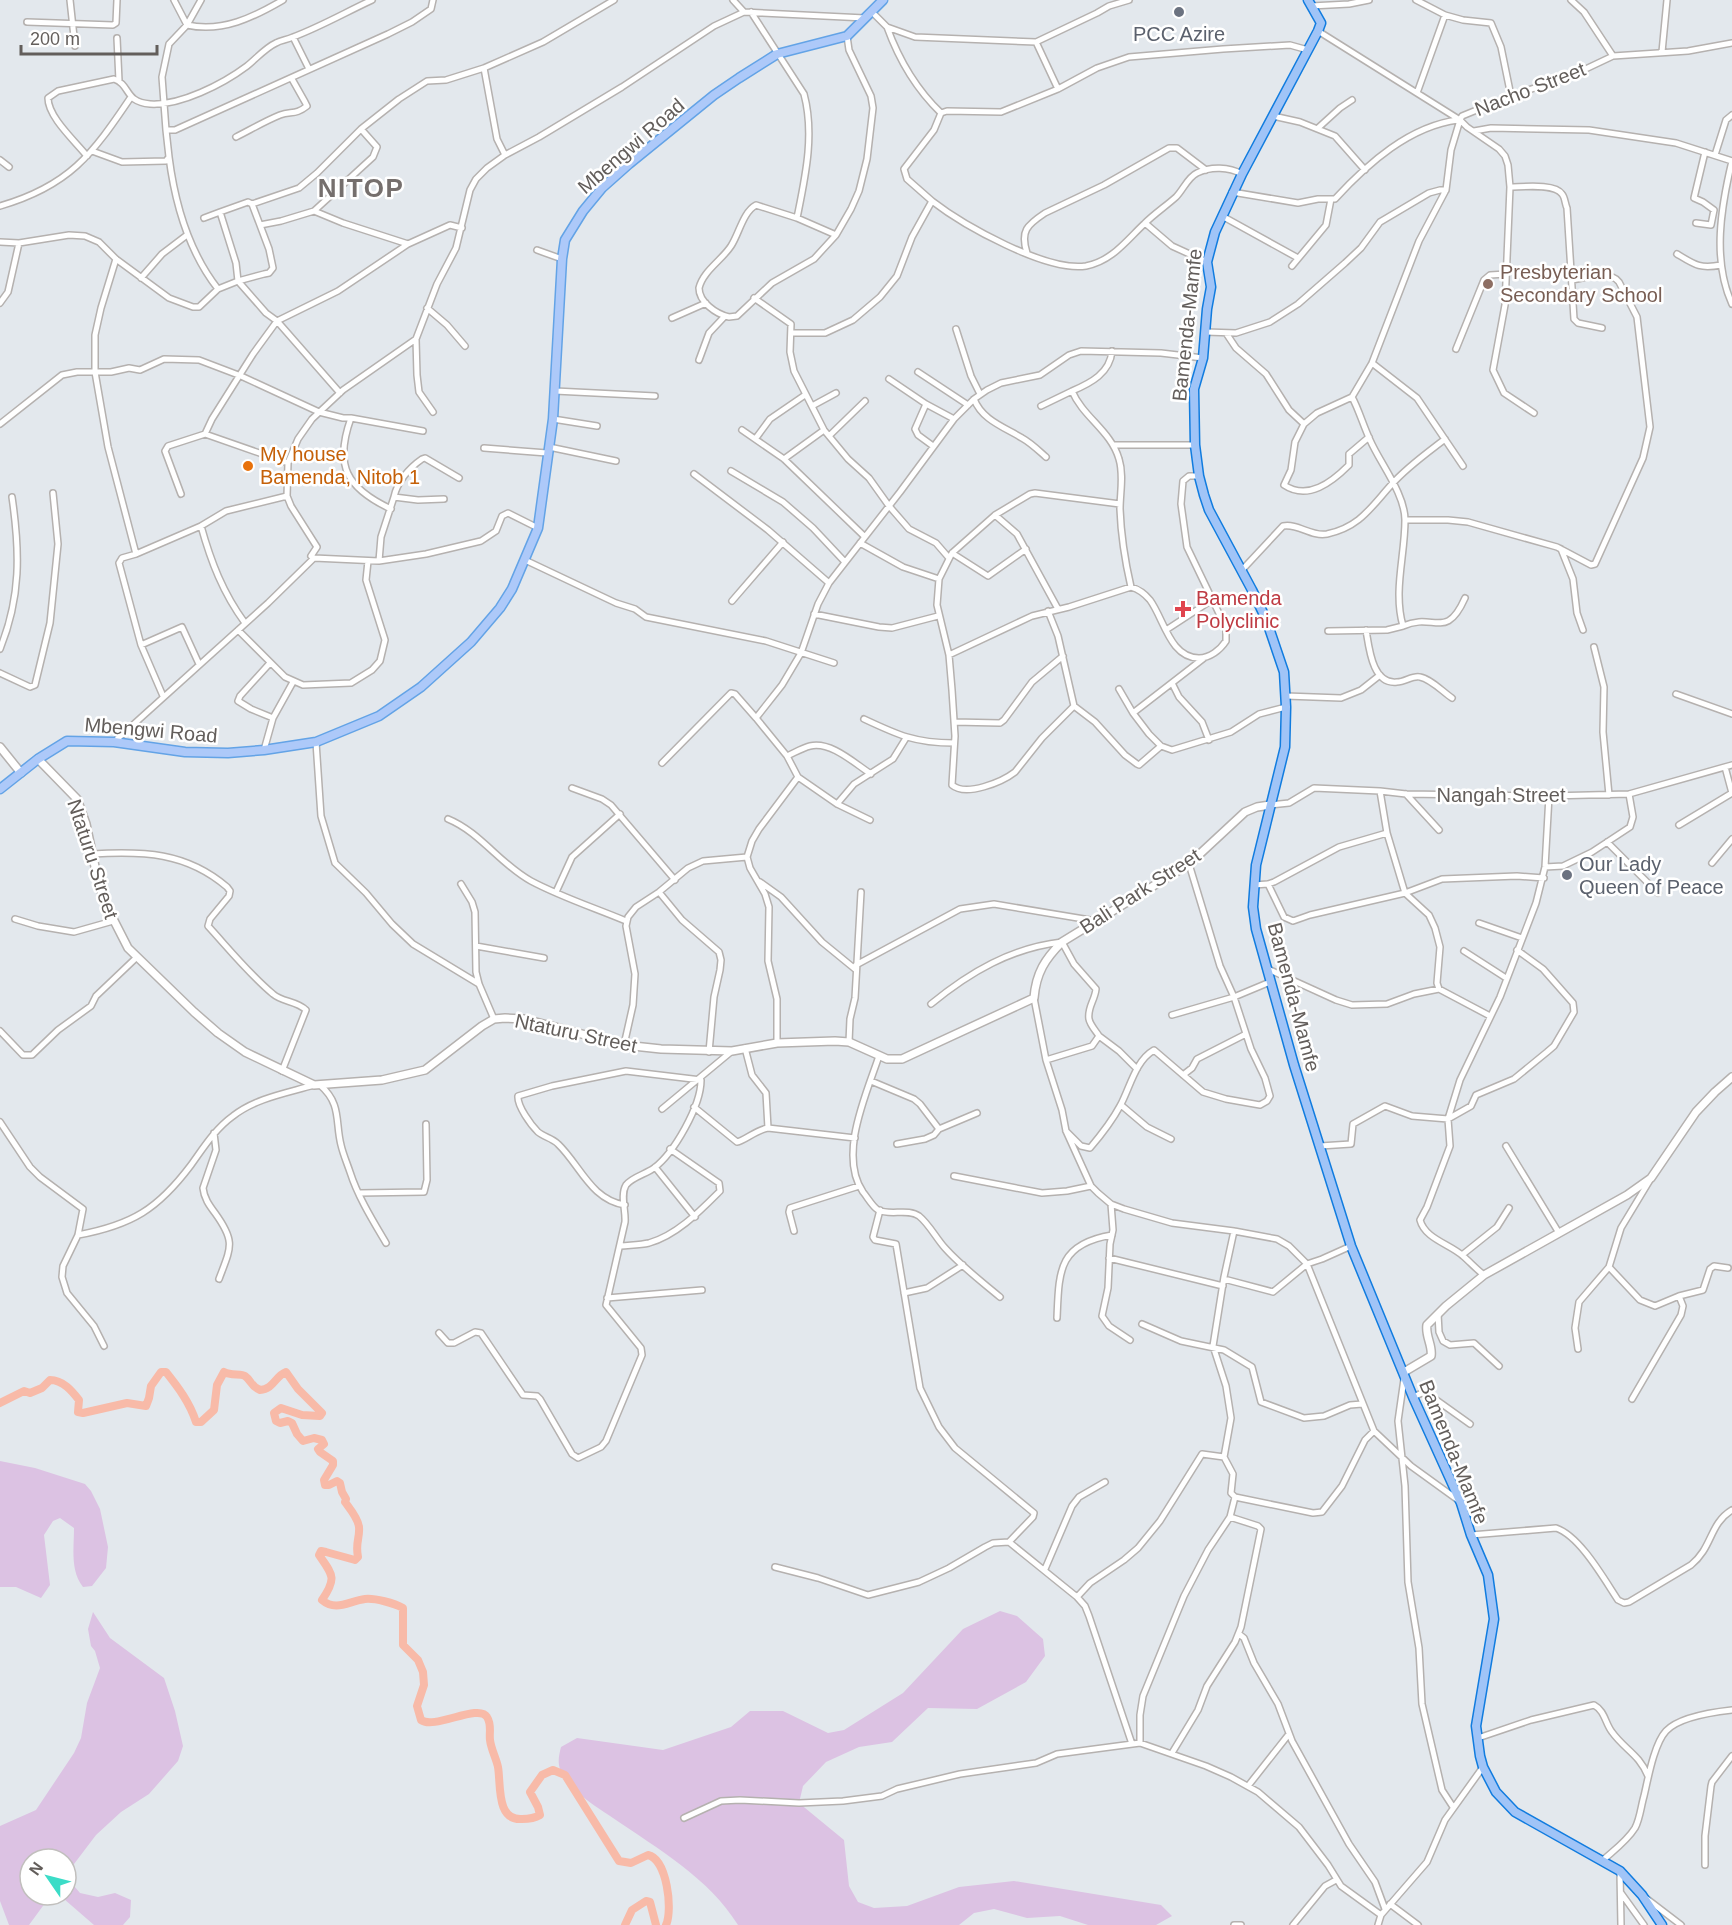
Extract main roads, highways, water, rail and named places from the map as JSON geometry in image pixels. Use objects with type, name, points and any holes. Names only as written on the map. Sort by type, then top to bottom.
[{"type":"highway","name":"Bamenda-Mamfe","points":[[1311,4],[1321,23],[1318,31],[1232,192],[1207,262],[1211,287],[1203,358],[1194,389],[1195,445],[1199,476],[1209,510],[1266,620],[1284,672],[1285,747],[1261,837],[1254,885],[1253,907],[1256,929],[1270,982],[1351,1246],[1413,1397],[1461,1503],[1471,1535],[1488,1575],[1494,1619],[1477,1715],[1483,1767],[1496,1792],[1515,1812],[1620,1871],[1642,1895],[1662,1925]]},
{"type":"main road","name":"Mbengwi Road","points":[[0,789],[38,759],[67,741],[114,742],[185,752],[228,753],[264,750],[316,742],[379,716],[421,687],[471,642],[500,608],[512,589],[538,528],[553,419],[562,259],[565,240],[583,211],[602,188],[714,95],[777,54],[847,36],[883,0]]},
{"type":"waterway","points":[[0,1403],[24,1391],[30,1393],[42,1388],[50,1380],[55,1380],[67,1387],[79,1400],[78,1412],[83,1413],[127,1403],[146,1406],[151,1386],[161,1372],[166,1372],[187,1402],[196,1422],[201,1422],[214,1410],[217,1385],[224,1372],[245,1376],[254,1387],[260,1390],[271,1385],[286,1372],[298,1389],[322,1413],[320,1416],[302,1415],[281,1408],[274,1413],[276,1421],[292,1423],[303,1441],[314,1438],[322,1440],[324,1444],[318,1449],[333,1461],[324,1480],[325,1485],[337,1481],[340,1483],[345,1502],[359,1527],[358,1557],[355,1560],[321,1551],[319,1555],[331,1577],[330,1586],[322,1600],[332,1605],[343,1605],[374,1599],[403,1608],[403,1645],[418,1660],[423,1672],[424,1685],[417,1706],[421,1720],[436,1722],[475,1713],[487,1717],[498,1767],[501,1800],[508,1814],[514,1818],[529,1819],[540,1815],[530,1792],[542,1775],[553,1770],[565,1775],[619,1861],[631,1863],[648,1855],[660,1866],[667,1886],[669,1908],[666,1925]]},
{"type":"waterway","points":[[625,1925],[632,1910],[646,1901],[650,1902],[656,1925]]},
{"type":"place","name":"PCC Azire","points":[[1179,12]]},
{"type":"place","name":"Presbyterian Secondary School","points":[[1488,284]]},
{"type":"place","name":"My house Bamenda, Nitob 1","points":[[248,466]]},
{"type":"place","name":"Bamenda Polyclinic","points":[[1183,609]]},
{"type":"place","name":"Our Lady Queen of Peace","points":[[1567,875]]},
{"type":"district","name":"NITOP","points":[[361,188]]}]
